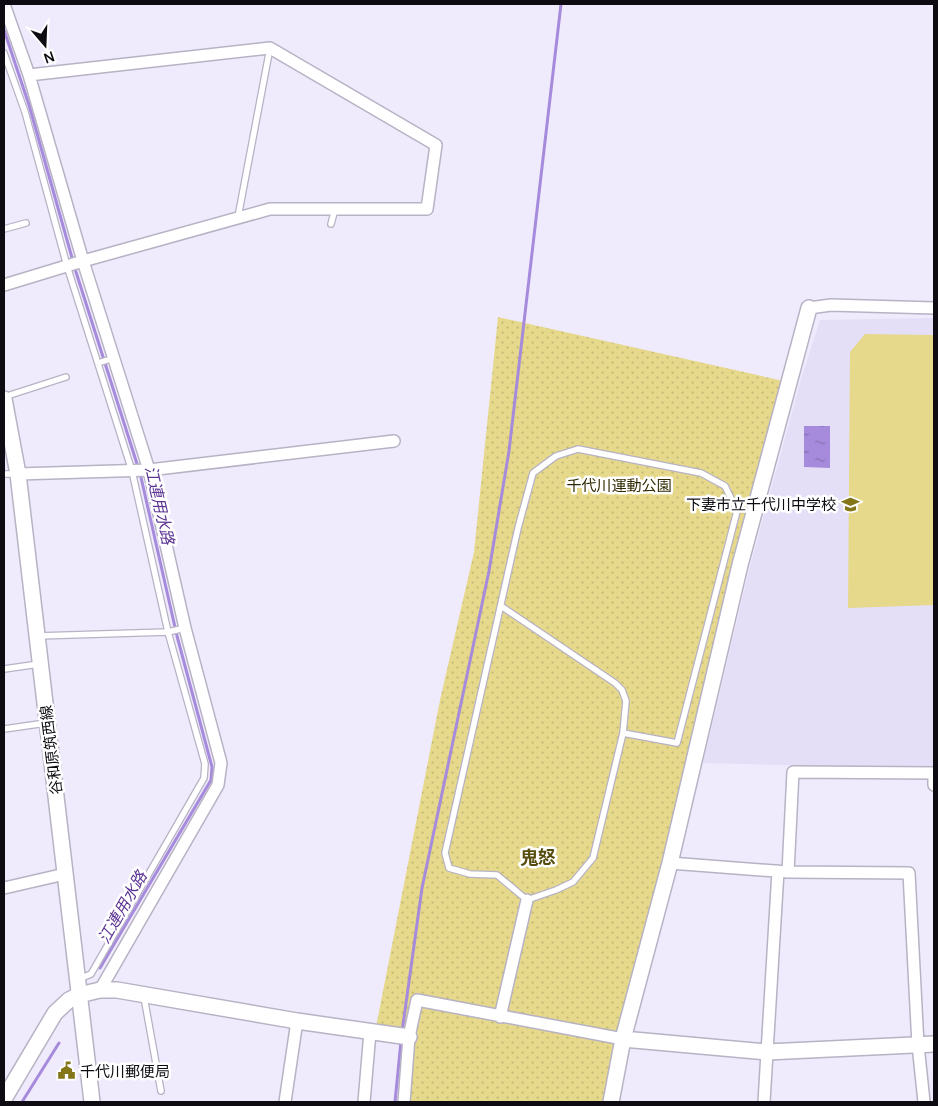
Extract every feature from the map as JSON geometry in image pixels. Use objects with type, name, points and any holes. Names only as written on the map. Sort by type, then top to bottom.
[{"type":"street","points":[[4,4],[27,70],[83,261],[149,470],[185,628],[221,763],[218,785],[208,796],[100,990]]},
{"type":"street","points":[[4,285],[270,209],[427,209],[436,145],[270,48],[27,70]]},
{"type":"street","points":[[612,1102],[623,1039],[670,863],[740,565],[809,308],[831,305],[934,308]]},
{"type":"street","name":"谷和原筑西線","points":[[4,398],[11,474],[41,664],[92,1102]]},
{"type":"street","points":[[11,474],[149,470],[394,441]]},
{"type":"street","points":[[764,1102],[793,772],[934,773],[934,785]]},
{"type":"street","points":[[670,863],[783,872],[909,873],[918,1045],[924,1102]]},
{"type":"street","points":[[4,888],[66,874]]},
{"type":"street","points":[[500,1017],[527,900]]},
{"type":"street","points":[[4,1099],[55,1013],[69,1000],[79,995],[100,990],[118,990],[298,1021],[409,1037]]},
{"type":"street","points":[[404,1102],[409,1037],[417,1000],[623,1039],[767,1052],[934,1044]]},
{"type":"street","points":[[285,1102],[298,1021]]},
{"type":"street","points":[[364,1102],[370,1032]]},
{"type":"lane","points":[[238,218],[270,48]]},
{"type":"lane","points":[[4,53],[25,112],[67,266],[132,471],[168,632],[205,764],[204,778],[91,974],[78,980]]},
{"type":"lane","points":[[10,71],[27,70]]},
{"type":"lane","points":[[41,173],[56,168]]},
{"type":"lane","points":[[330,224],[335,209]]},
{"type":"lane","points":[[4,229],[26,223]]},
{"type":"lane","points":[[98,363],[114,358]]},
{"type":"lane","points":[[4,398],[66,377]]},
{"type":"lane","points":[[500,606],[615,683],[622,690],[626,701],[623,733],[593,858],[573,882],[527,900],[497,875],[470,874],[449,868],[445,852],[500,606],[533,472],[556,456],[578,449],[701,474],[725,486],[736,511],[677,743],[623,733]]},
{"type":"lane","points":[[37,636],[168,632],[185,628]]},
{"type":"lane","points":[[4,669],[41,664]]},
{"type":"lane","points":[[4,729],[48,723]]},
{"type":"lane","points":[[198,789],[208,796]]},
{"type":"lane","points":[[144,994],[161,1091]]},
{"type":"shaded area","name":"下妻市立千代川中学校","points":[[934,318],[934,769],[703,763],[749,570],[801,379],[820,320]]},
{"type":"green space","name":"千代川運動公園","points":[[498,317],[788,382],[612,1102],[404,1102],[409,1037],[375,1032],[440,700],[474,552]]},
{"type":"green space","points":[[865,334],[934,335],[934,605],[848,608],[850,352]]},
{"type":"water","points":[[804,426],[830,426],[830,468],[804,467]]},
{"type":"waterway","points":[[402,1032],[422,888],[489,571],[509,451],[561,4]]},
{"type":"waterway","name":"江連用水路","points":[[4,30],[29,105],[76,272],[138,467]]},
{"type":"waterway","name":"江連用水路","points":[[100,968],[211,780],[212,767],[177,636],[140,473]]},
{"type":"waterway","points":[[395,1102],[401,1041]]},
{"type":"waterway","name":"江連用水路","points":[[22,1102],[59,1043]]},
{"type":"place","name":"下妻市立千代川中学校","points":[[850,504]]},
{"type":"place","name":"千代川郵便局","points":[[66,1071]]},
{"type":"district","name":"鬼怒","points":[[538,857]]}]
